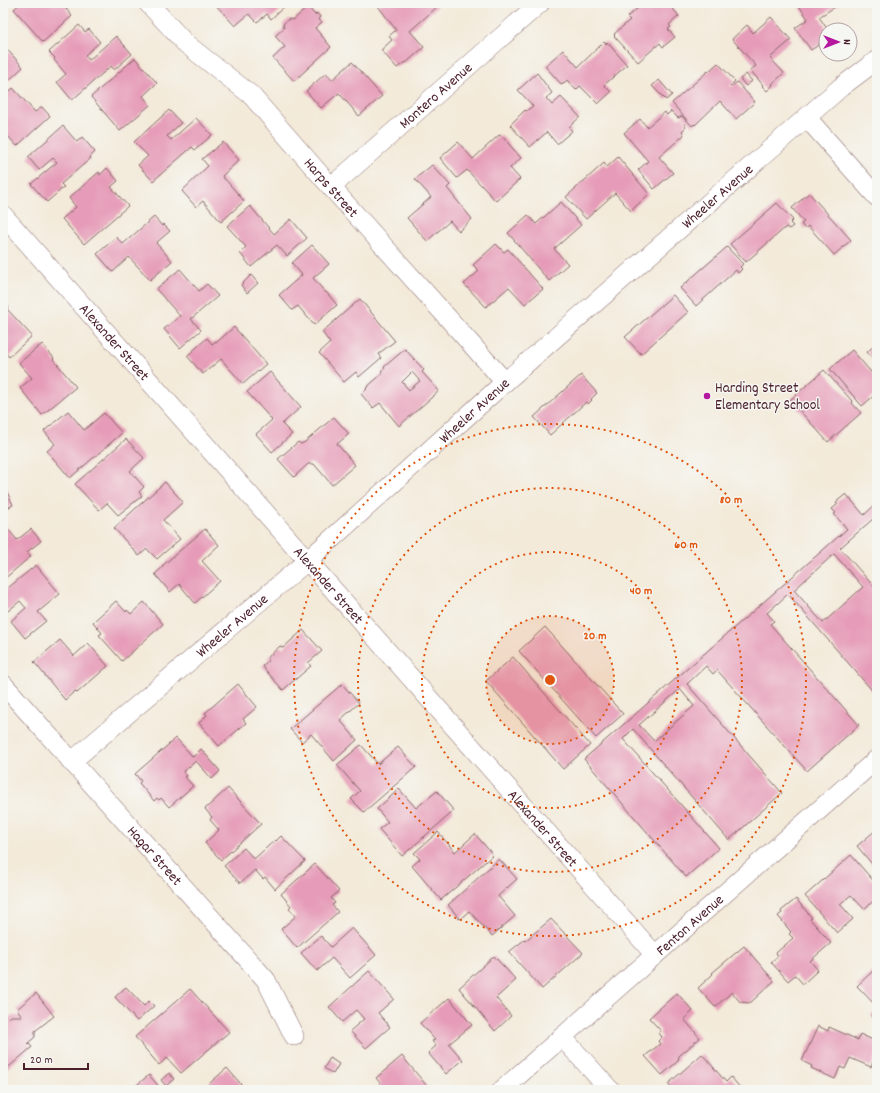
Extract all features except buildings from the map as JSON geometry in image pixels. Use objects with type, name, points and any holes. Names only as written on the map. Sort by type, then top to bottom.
[{"type":"street","name":"Harps Street","points":[[148,3],[185,43],[251,95],[505,382]]},
{"type":"street","name":"Montero Avenue","points":[[331,187],[540,3]]},
{"type":"street","name":"Wheeler Avenue","points":[[71,762],[307,561],[505,382],[841,87],[877,60]]},
{"type":"street","points":[[807,118],[877,197]]},
{"type":"street","name":"Alexander Street","points":[[3,215],[655,955]]},
{"type":"street","name":"Hagar Street","points":[[3,684],[266,980],[294,1036]]},
{"type":"street","name":"Fenton Avenue","points":[[502,1090],[877,759]]},
{"type":"street","points":[[562,1037],[610,1090]]},
{"type":"place","name":"Harding Street Elementary School","points":[[707,396]]}]
